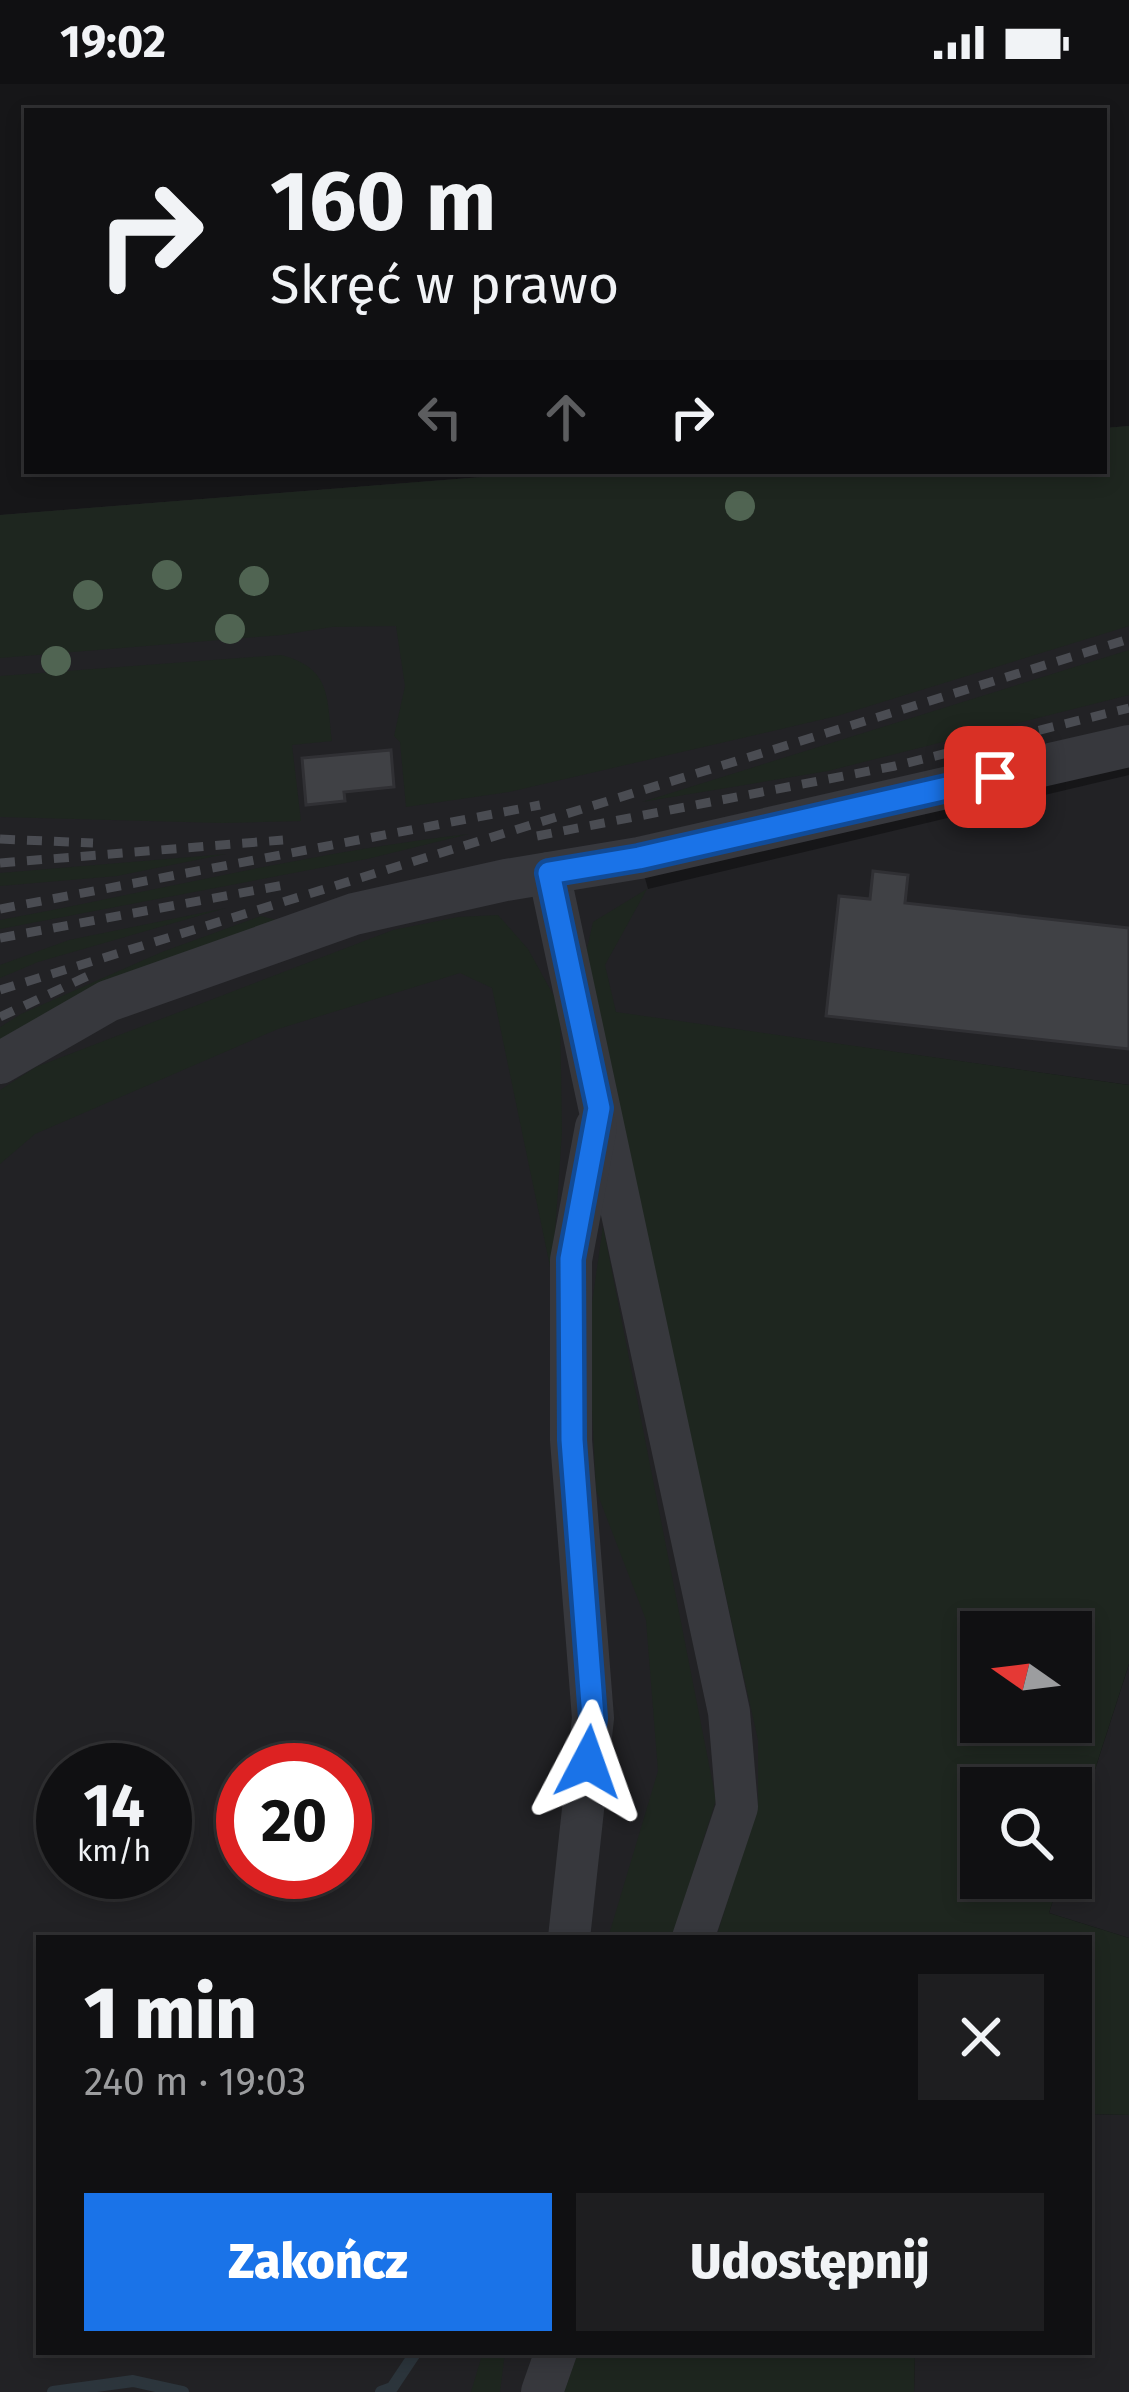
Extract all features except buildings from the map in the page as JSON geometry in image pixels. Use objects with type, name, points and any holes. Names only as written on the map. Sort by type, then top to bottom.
[{"type":"lane","points":[[0,1063],[108,1001],[355,914],[639,858],[1129,746]]},
{"type":"lane","points":[[549,873],[729,1712],[737,1807],[694,1935]]},
{"type":"lane","points":[[569,1935],[593,1718],[572,1440],[571,1259],[599,1108]]},
{"type":"lane","points":[[527,2392],[531,2355]]},
{"type":"lane","points":[[542,2392],[555,2355]]},
{"type":"shaded area","points":[[1129,426],[1129,730],[634,838],[648,889],[1129,775],[1129,1085],[616,1013],[781,1771],[743,1935],[36,1935],[36,2355],[598,2355],[585,2392],[0,2392],[0,515],[520,474],[1107,474],[1107,428]]},
{"type":"shaded area","points":[[1129,426],[1129,626],[837,716],[509,792],[406,807],[400,742],[394,736],[405,686],[396,626],[332,627],[0,658],[0,515],[520,474],[1107,474],[1107,428]]},
{"type":"shaded area","points":[[1129,650],[1129,695],[828,771],[642,802]]},
{"type":"shaded area","points":[[281,655],[318,676],[329,710],[332,741],[292,745],[301,821],[0,817],[0,676]]},
{"type":"shaded area","points":[[469,834],[367,859],[0,929],[0,920],[292,861]]},
{"type":"shaded area","points":[[226,854],[117,876],[0,886],[0,873]]},
{"type":"shaded area","points":[[647,889],[605,965],[616,1012],[1129,1085],[1129,1664],[1092,1779],[1092,1767],[960,1767],[960,1899],[1053,1899],[1049,1913],[1129,1938],[1129,2115],[1092,2114],[1092,1935],[717,1935],[758,1804],[758,1740],[584,962],[593,922]]},
{"type":"shaded area","points":[[226,908],[38,962],[0,978],[0,965],[69,940]]},
{"type":"shaded area","points":[[498,915],[528,949],[560,1007],[562,1132],[552,1276],[492,988],[460,973],[278,1029],[35,1134],[0,1164],[0,1090],[36,1067],[393,930],[458,917]]},
{"type":"shaded area","points":[[261,916],[280,921],[0,1041],[0,1027],[21,1014],[162,952]]},
{"type":"shaded area","points":[[603,1226],[716,1800],[673,1935],[609,1935],[658,1771],[646,1620],[596,1490],[588,1331]]},
{"type":"shaded area","points":[[1129,1664],[1129,1938],[1049,1913],[1053,1899],[1092,1899],[1092,1779]]},
{"type":"shaded area","points":[[1092,2114],[1129,2115],[1129,2392],[914,2392],[915,2355],[1092,2355]]},
{"type":"shaded area","points":[[482,2355],[505,2355],[500,2392],[471,2392]]},
{"type":"shaded area","points":[[577,2355],[915,2355],[914,2392],[564,2392]]},
{"type":"waterway","points":[[381,2392],[392,2388],[414,2355]]},
{"type":"waterway","points":[[53,2392],[133,2381],[183,2392]]},
{"type":"railway","points":[[0,990],[1129,639]]},
{"type":"railway","points":[[537,836],[895,766],[1129,708]]},
{"type":"railway","points":[[0,909],[540,805]]},
{"type":"railway","points":[[0,839],[93,843]]},
{"type":"railway","points":[[0,863],[283,840]]},
{"type":"railway","points":[[0,938],[284,885]]},
{"type":"railway","points":[[0,1017],[92,974]]},
{"type":"route","points":[[588,1762],[593,1718],[572,1440],[571,1259],[599,1108],[549,873],[639,858],[995,777]]}]
